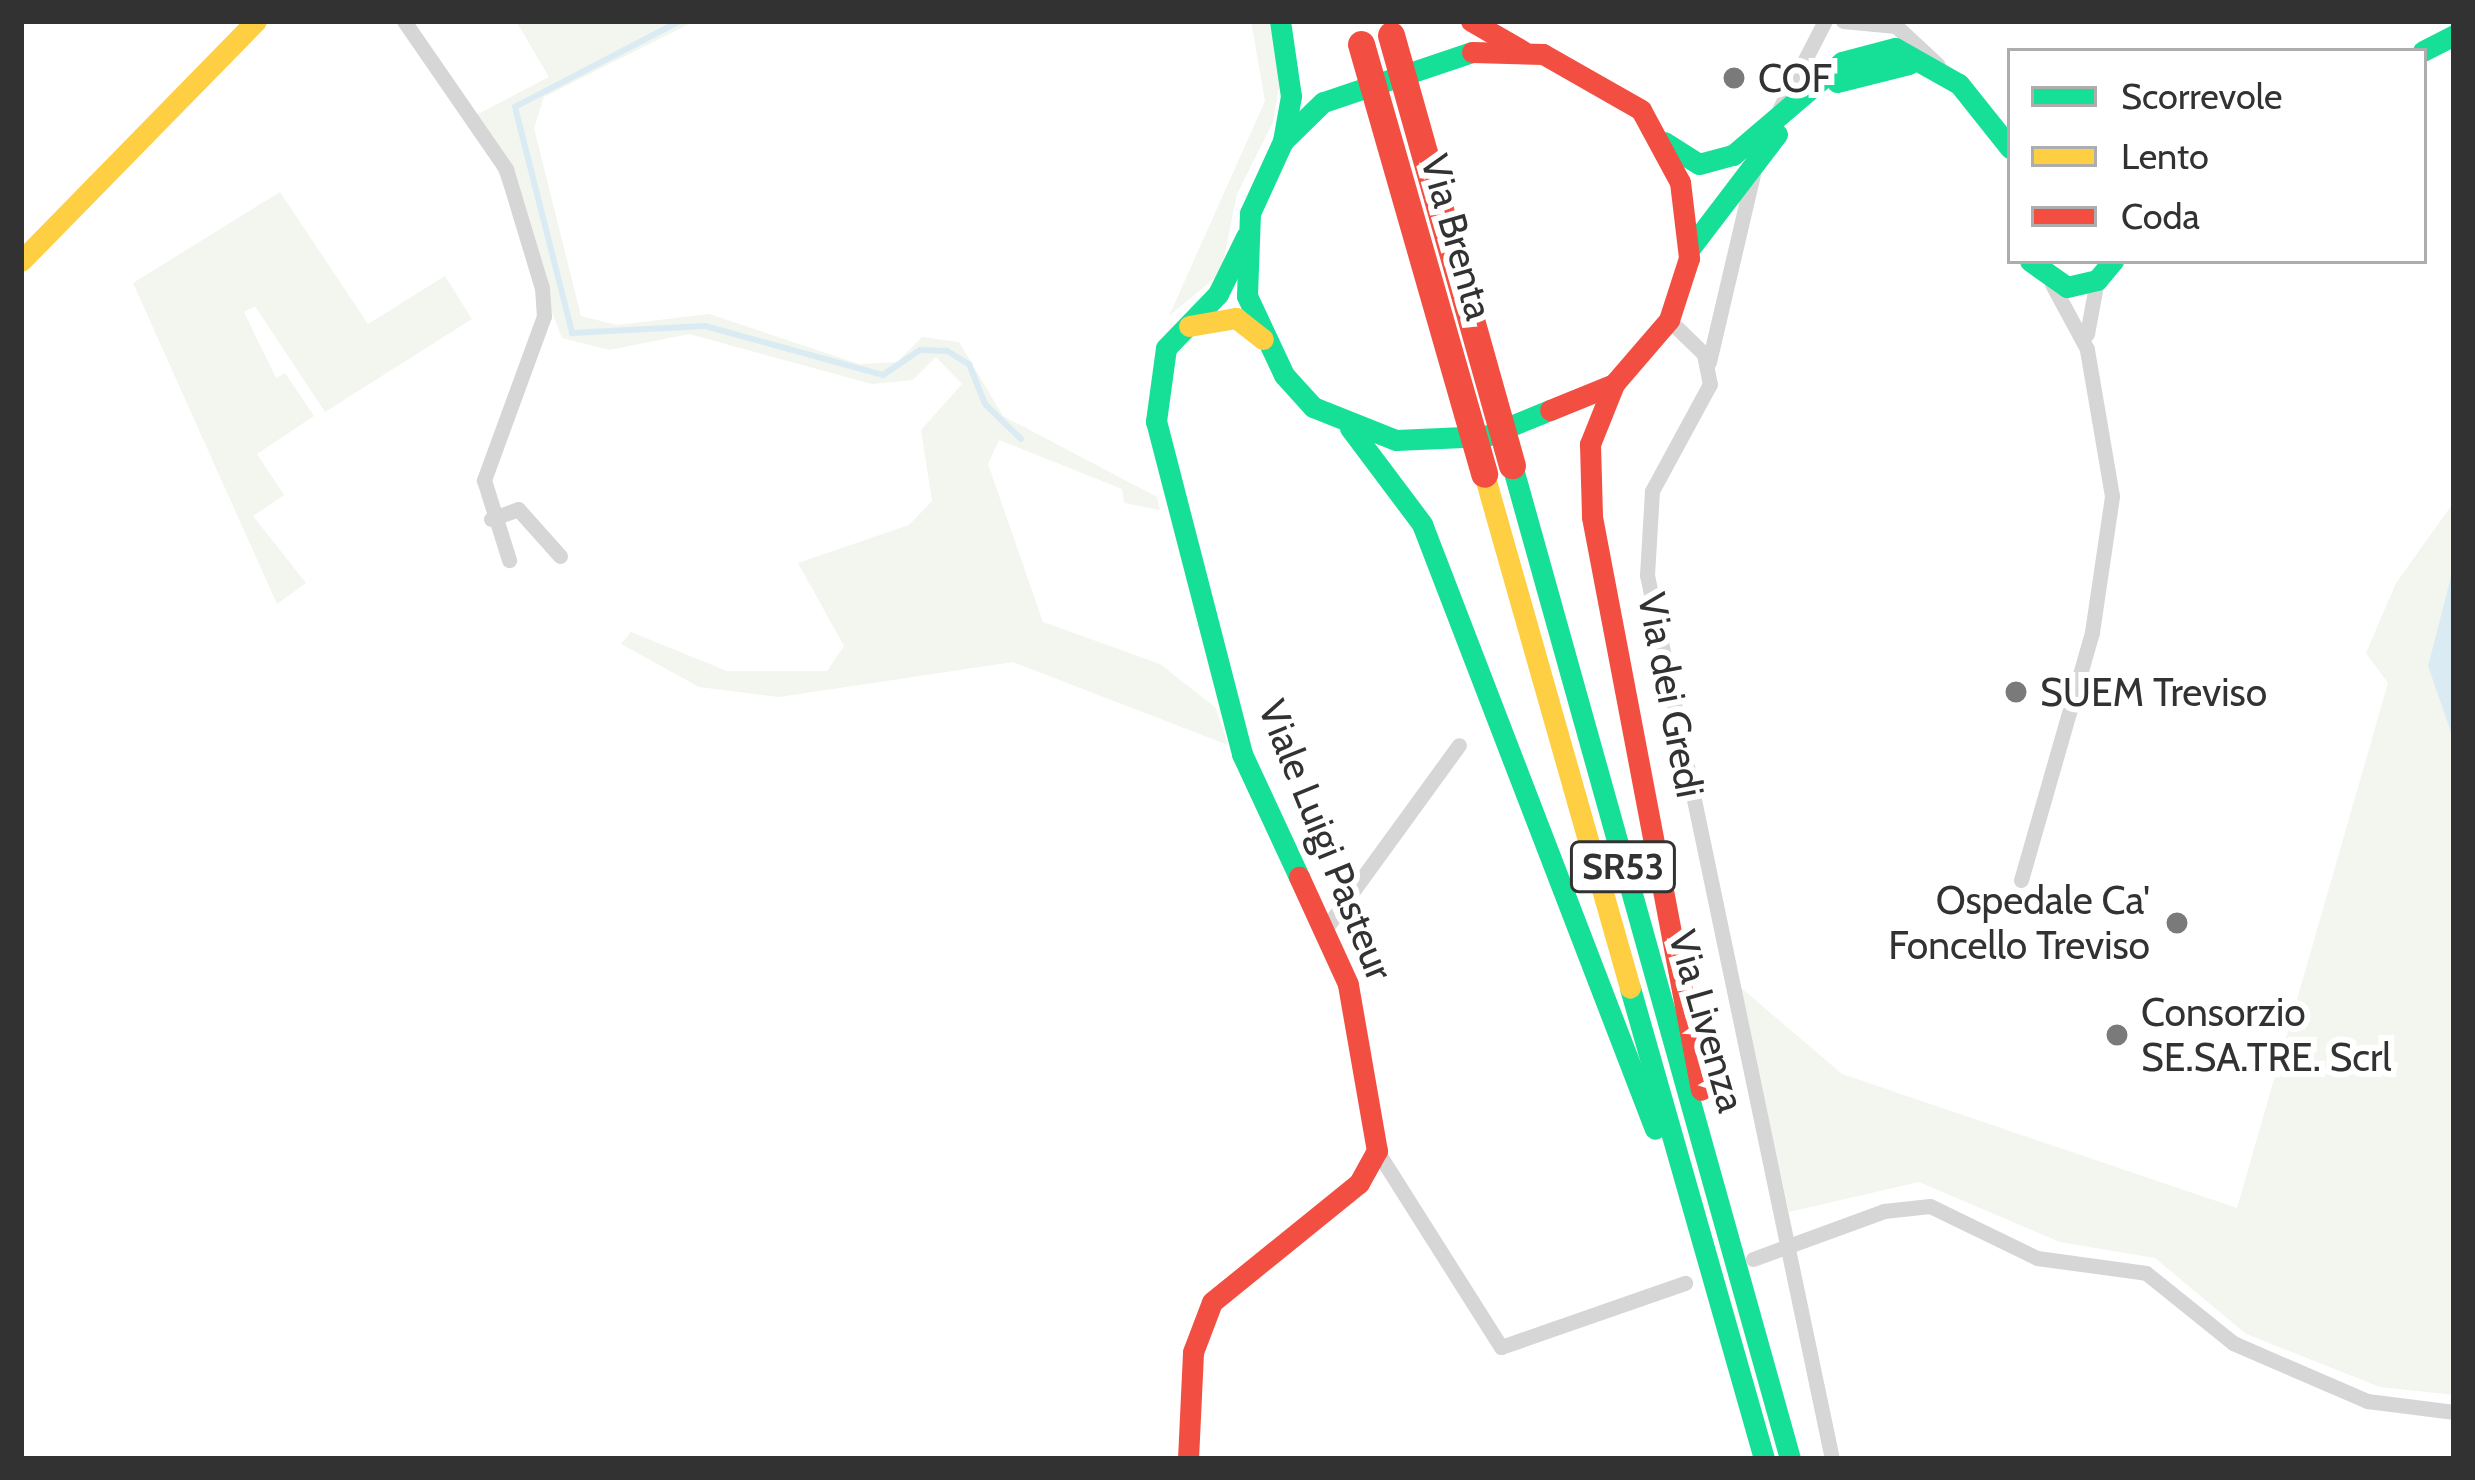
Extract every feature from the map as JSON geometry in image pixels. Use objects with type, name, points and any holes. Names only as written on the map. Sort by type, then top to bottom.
[{"type":"main road","points":[[21,261],[256,21]]},
{"type":"main road","points":[[1280,21],[1291,96],[1283,141],[1246,238],[1247,296],[1267,342],[1313,406],[1351,428],[1443,443],[1532,423],[1615,385]]},
{"type":"main road","points":[[1471,21],[1523,51],[1612,85],[1664,142],[1716,161],[1870,50],[1905,50],[1948,75],[2007,144]]},
{"type":"main road","name":"Via Brenta","points":[[1389,28],[1512,465]]},
{"type":"main road","name":"Via Brenta","points":[[1358,32],[1484,474]]},
{"type":"main road","points":[[2427,49],[2454,35]]},
{"type":"main road","points":[[1283,141],[1323,102],[1382,74],[1523,51]]},
{"type":"main road","points":[[1703,1198],[1592,518],[1590,444],[1615,385],[1669,320],[1691,247],[1762,148],[1858,70],[1900,62],[1948,75]]},
{"type":"main road","points":[[1664,142],[1691,247]]},
{"type":"main road","name":"Viale Luigi Pasteur","points":[[1246,238],[1218,294],[1183,329],[1154,386],[1175,524],[1252,782],[1326,928],[1374,1093],[1377,1151]]},
{"type":"main road","points":[[2033,264],[2052,284],[2105,270]]},
{"type":"main road","points":[[1183,329],[1235,318],[1267,342]]},
{"type":"main road","points":[[1351,428],[1422,524],[1621,1059],[1703,1198]]},
{"type":"main road","name":"Via Livenza","points":[[1512,465],[1703,1198],[1764,1459]]},
{"type":"main road","name":"Via Livenza","points":[[1484,474],[1703,1198],[1790,1459]]},
{"type":"main road","points":[[1188,1459],[1193,1352],[1212,1302],[1359,1183],[1377,1151]]},
{"type":"street","points":[[404,21],[506,169],[545,302],[492,442],[491,519],[509,560]]},
{"type":"street","points":[[1772,120],[1826,21]]},
{"type":"street","points":[[1843,21],[1903,23],[1948,75]]},
{"type":"street","name":"Via dei Gredi","points":[[1762,148],[1709,365],[1708,393],[1652,491],[1646,559],[1781,1249],[1832,1459]]},
{"type":"street","points":[[2021,880],[2109,534],[2087,349],[2105,270]]},
{"type":"street","points":[[2052,284],[2087,349]]},
{"type":"street","points":[[1669,320],[1709,365]]},
{"type":"street","points":[[491,519],[518,509],[560,556]]},
{"type":"street","points":[[1326,928],[1459,745]]},
{"type":"street","points":[[1377,1151],[1502,1347],[1685,1283]]},
{"type":"street","points":[[1753,1259],[1885,1211],[1940,1208],[2037,1258],[2146,1273],[2233,1343],[2367,1401],[2454,1412]]},
{"type":"shaded area","points":[[516,21],[695,21],[544,97],[534,128],[581,316],[617,325],[709,314],[859,364],[897,362],[922,337],[959,342],[1003,416],[1157,497],[1160,510],[1124,503],[1122,489],[999,440],[988,464],[1043,622],[1160,664],[1216,708],[1228,745],[1013,662],[779,697],[699,687],[621,644],[631,632],[727,671],[827,671],[844,646],[798,563],[909,525],[932,501],[921,430],[962,384],[936,357],[913,380],[872,384],[689,334],[610,350],[562,338],[476,115],[549,77]]},
{"type":"shaded area","points":[[1251,21],[1269,21],[1282,69],[1273,122],[1237,194],[1221,273],[1169,316],[1265,101]]},
{"type":"shaded area","points":[[280,192],[368,324],[445,276],[472,319],[325,412],[255,306],[244,312],[276,378],[285,373],[314,416],[257,454],[284,495],[253,516],[306,583],[277,604],[133,283]]},
{"type":"shaded area","points":[[2454,502],[2454,1395],[2380,1387],[2246,1334],[2155,1258],[2060,1242],[1919,1182],[1789,1212],[1739,986],[1842,1074],[2237,1208],[2388,683],[2366,653],[2396,583]]},
{"type":"shaded area","points":[[2454,565],[2454,741],[2428,666]]},
{"type":"waterway","points":[[680,21],[515,107],[572,333],[705,326],[883,375],[920,350],[947,351],[969,364],[985,404],[1021,439]]},
{"type":"traffic: fast","points":[[1280,21],[1291,96],[1283,141]]},
{"type":"traffic: fast","points":[[2427,49],[2454,35]]},
{"type":"traffic: fast","points":[[1664,142],[1699,164],[1733,155],[1842,62],[1895,48],[1959,84],[2007,144]]},
{"type":"traffic: fast","points":[[1472,52],[1323,102],[1283,141],[1250,213],[1247,296],[1284,375],[1313,407],[1396,440],[1486,436],[1550,410]]},
{"type":"traffic: fast","points":[[1837,82],[1909,64]]},
{"type":"traffic: fast","points":[[1691,247],[1777,134]]},
{"type":"traffic: fast","points":[[1246,237],[1218,294],[1166,348],[1156,421],[1242,754],[1299,877]]},
{"type":"traffic: fast","points":[[2034,264],[2067,287],[2097,280],[2110,264]]},
{"type":"traffic: fast","points":[[1350,428],[1422,524],[1655,1129]]},
{"type":"traffic: fast","points":[[1512,465],[1790,1459]]},
{"type":"traffic: fast","points":[[1630,988],[1764,1459]]},
{"type":"traffic: slow","points":[[21,261],[256,21]]},
{"type":"traffic: slow","points":[[1189,326],[1236,318],[1263,339]]},
{"type":"traffic: slow","points":[[1484,474],[1630,988]]},
{"type":"traffic: jam","points":[[1471,21],[1523,51]]},
{"type":"traffic: jam","points":[[1391,35],[1512,465]]},
{"type":"traffic: jam","points":[[1361,44],[1484,474]]},
{"type":"traffic: jam","points":[[1472,52],[1543,54],[1641,110],[1680,182],[1689,258],[1669,320],[1614,384],[1550,410]]},
{"type":"traffic: jam","points":[[1614,384],[1590,444],[1592,517],[1701,1090]]},
{"type":"traffic: jam","points":[[1188,1459],[1193,1352],[1212,1302],[1359,1183],[1377,1151],[1348,984],[1299,877]]},
{"type":"place","name":"COF","points":[[1734,78]]},
{"type":"place","name":"SUEM Treviso","points":[[2016,692]]},
{"type":"place","name":"Ospedale Ca' Foncello Treviso","points":[[2177,923]]},
{"type":"place","name":"Consorzio SE.SA.TRE. Scrl","points":[[2117,1035]]}]
